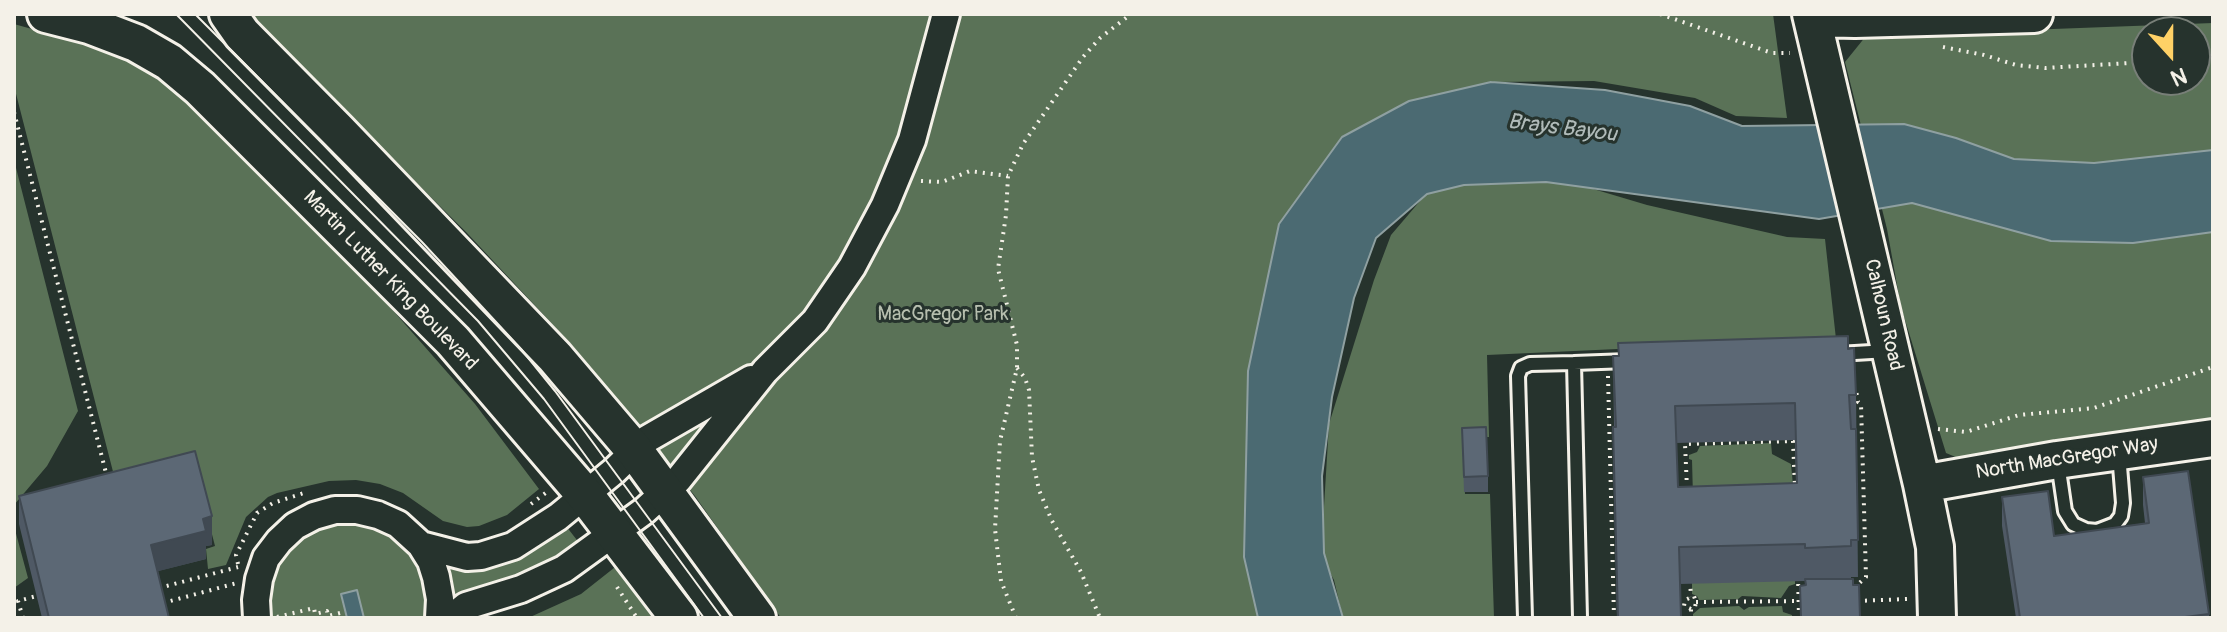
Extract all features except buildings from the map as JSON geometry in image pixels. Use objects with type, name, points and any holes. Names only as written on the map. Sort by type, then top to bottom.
[{"type":"main road","name":"Martin Luther King Boulevard","points":[[46,14],[89,25],[136,43],[169,62],[200,88],[453,341],[585,495],[679,618]]},
{"type":"main road","points":[[228,14],[242,34],[555,357],[635,451],[754,615]]},
{"type":"main road","points":[[1807,32],[1855,19],[2034,14]]},
{"type":"main road","name":"Calhoun Road","points":[[1807,32],[1888,335],[1922,484],[1935,547],[1927,608]]},
{"type":"main road","name":"North MacGregor Way","points":[[1922,484],[2057,460],[2213,438]]},
{"type":"street","points":[[451,618],[466,606],[521,589],[564,569],[666,492],[765,371],[815,321],[852,267],[885,205],[922,106],[946,14]]},
{"type":"street","points":[[421,545],[467,557],[498,552],[544,527],[647,439],[765,371]]},
{"type":"street","points":[[257,618],[259,579],[266,558],[295,526],[335,510],[357,510],[378,515],[398,524],[421,545],[436,577],[439,618]]},
{"type":"lane","points":[[1822,355],[1888,335]]},
{"type":"lane","points":[[1525,618],[1518,376],[1521,368],[1530,364],[1636,361]]},
{"type":"lane","points":[[1574,363],[1580,618]]},
{"type":"lane","points":[[2057,460],[2065,511],[2073,524],[2086,530],[2106,530],[2121,516],[2119,451]]},
{"type":"path","points":[[1016,618],[1001,581],[995,529],[1000,441],[1017,368],[1017,345],[998,269],[1008,176],[1023,144],[1083,57],[1100,38],[1131,14]]},
{"type":"path","points":[[1660,14],[1772,53],[1783,54],[1807,32]]},
{"type":"path","points":[[1936,47],[1984,55],[2016,65],[2045,68],[2131,63]]},
{"type":"path","points":[[14,112],[108,484]]},
{"type":"path","points":[[898,173],[933,183],[970,171],[1008,176]]},
{"type":"path","points":[[1935,429],[1966,432],[2019,415],[2094,408],[2213,367]]},
{"type":"path","points":[[1017,368],[1029,390],[1032,457],[1039,490],[1052,521],[1081,572],[1100,618]]},
{"type":"path","points":[[1608,373],[1614,618]]},
{"type":"path","points":[[1850,387],[1855,387],[1861,404],[1866,577],[1857,583],[1851,593]]},
{"type":"path","points":[[1687,490],[1685,444],[1793,441],[1795,499]]},
{"type":"path","points":[[1612,556],[1622,555]]},
{"type":"path","points":[[1690,566],[1691,597]]},
{"type":"path","points":[[239,567],[159,587],[163,603],[240,583]]},
{"type":"path","points":[[1798,572],[1799,618]]},
{"type":"path","points":[[613,581],[637,618]]},
{"type":"path","points":[[23,618],[18,601],[40,595]]},
{"type":"path","points":[[1691,597],[1694,596],[1696,602]]},
{"type":"path","points":[[1691,597],[1685,600],[1684,606],[1691,609]]},
{"type":"path","points":[[1696,602],[1812,601]]},
{"type":"path","points":[[1850,601],[1927,608]]},
{"type":"path","points":[[1691,618],[1691,609],[1696,602]]},
{"type":"path","points":[[275,618],[314,608],[315,614],[327,611],[328,616],[344,612]]},
{"type":"green space","name":"MacGregor Park","points":[[251,14],[1773,14],[1787,118],[1736,116],[1695,98],[1594,81],[1491,82],[1409,101],[1279,224],[1248,371],[1244,557],[1258,618],[781,618],[695,496],[572,345],[466,232],[263,31]]},
{"type":"green space","points":[[2213,23],[2213,422],[1958,458],[1946,453],[1901,307],[1887,229],[1845,62],[1866,36],[2131,26],[2131,96],[2211,96]]},
{"type":"green space","points":[[14,24],[114,52],[144,64],[169,80],[368,282],[475,404],[539,489],[507,515],[479,526],[467,527],[443,521],[403,493],[380,484],[356,480],[329,481],[277,493],[246,517],[226,565],[208,569],[206,549],[215,546],[197,476],[119,495],[14,86]]},
{"type":"green space","points":[[14,160],[78,411],[47,466],[14,505]]},
{"type":"green space","points":[[1485,174],[1553,177],[1647,205],[1787,237],[1825,239],[1836,339],[1487,355],[1489,437],[1462,438],[1465,494],[1490,494],[1494,618],[1343,618],[1334,580],[1321,556],[1329,424],[1374,280],[1391,235],[1426,194]]},
{"type":"green space","points":[[1771,443],[1772,454],[1791,464],[1794,496],[1693,497],[1692,460],[1689,455],[1697,452],[1700,446]]},
{"type":"green space","points":[[331,521],[359,521],[385,529],[408,546],[423,570],[429,597],[427,618],[266,618],[271,569],[286,547],[306,530]]},
{"type":"green space","points":[[14,526],[28,578],[14,588]]},
{"type":"green space","points":[[566,526],[580,544],[559,559],[454,600],[450,597],[445,569]]},
{"type":"green space","points":[[619,564],[664,618],[528,618],[581,594]]},
{"type":"green space","points":[[1795,564],[1795,584],[1789,586],[1781,598],[1742,596],[1738,599],[1699,600],[1692,594],[1692,570]]},
{"type":"green space","points":[[1739,606],[1744,610],[1749,607],[1782,606],[1783,612],[1792,615],[1792,618],[1693,618],[1700,608]]},
{"type":"water","name":"Brays Bayou","points":[[1491,82],[1605,90],[1690,106],[1742,126],[1904,124],[1956,138],[2014,159],[2094,163],[2213,150],[2213,232],[2133,243],[2051,241],[1912,203],[1819,219],[1546,182],[1464,185],[1427,194],[1376,238],[1354,298],[1332,397],[1322,476],[1324,553],[1343,618],[1258,618],[1244,557],[1248,371],[1279,224],[1342,137],[1409,101]]},
{"type":"water","points":[[357,590],[364,618],[347,618],[341,594]]},
{"type":"tram line","points":[[176,14],[478,321],[544,399],[704,618]]},
{"type":"tram line","points":[[195,14],[422,242],[521,349],[722,618]]}]
